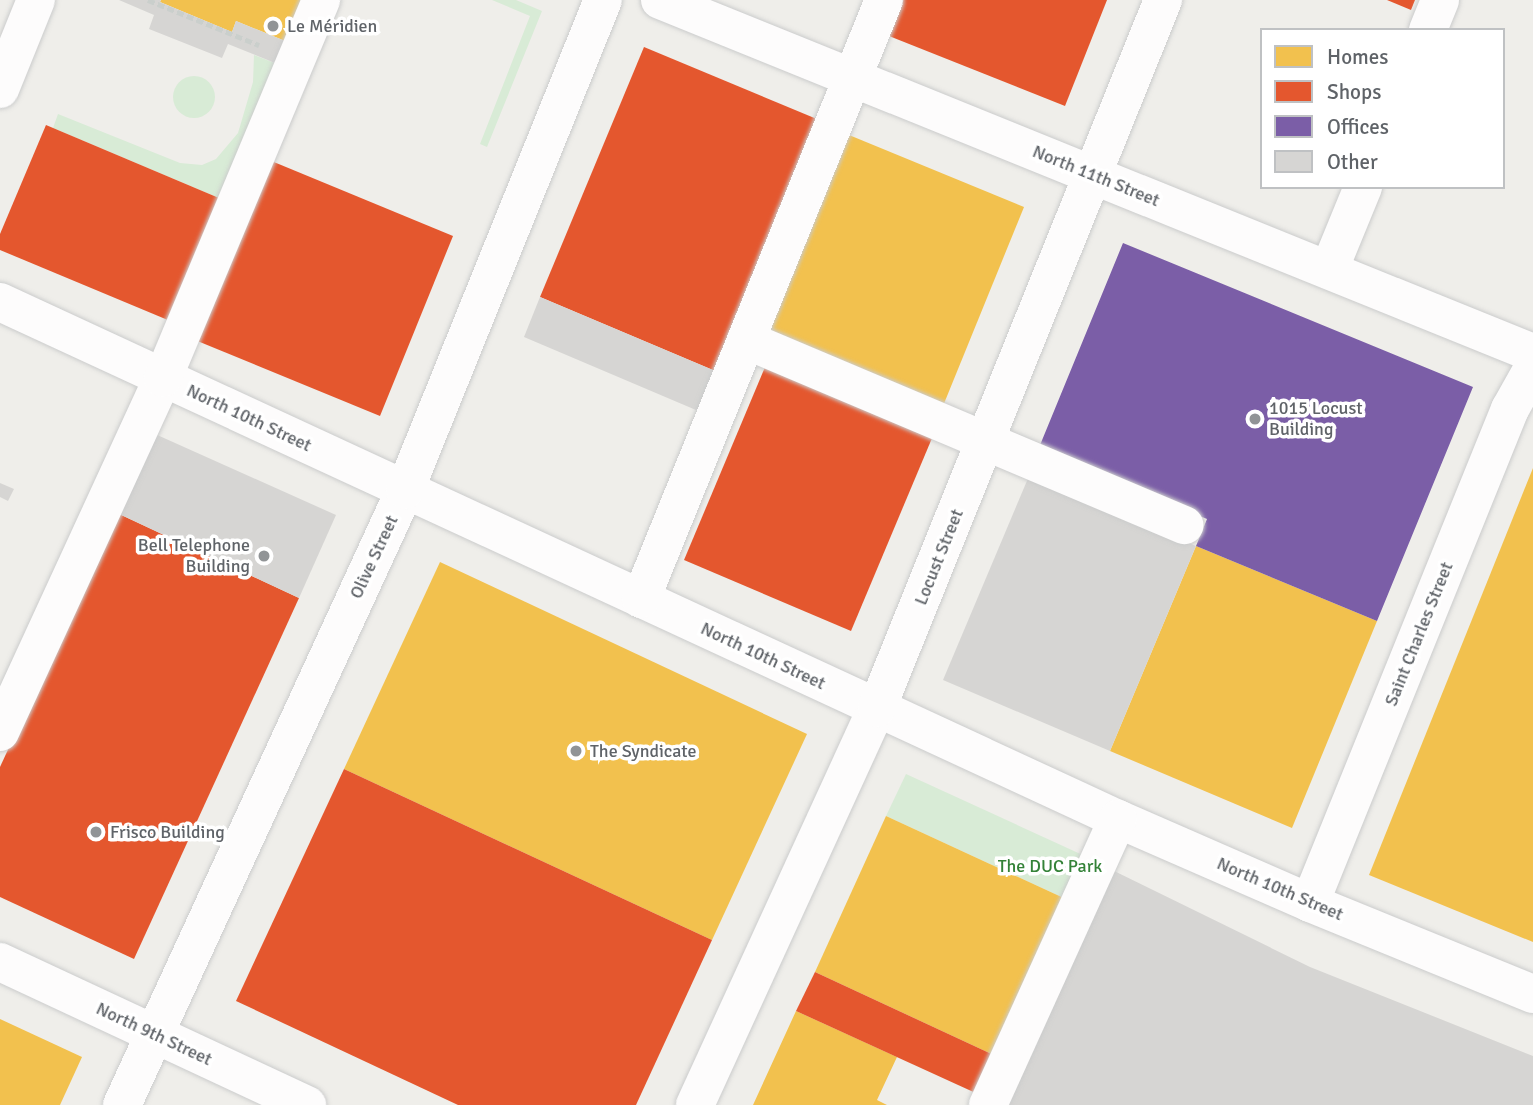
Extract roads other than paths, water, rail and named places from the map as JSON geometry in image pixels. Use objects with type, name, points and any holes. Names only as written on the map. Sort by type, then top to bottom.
[{"type":"street","points":[[0,89],[36,0]]},
{"type":"street","points":[[0,732],[163,378],[321,0]]},
{"type":"street","name":"Olive Street","points":[[122,1105],[405,490],[603,0]]},
{"type":"street","name":"North 11th Street","points":[[660,0],[1533,353]]},
{"type":"street","points":[[640,599],[884,0]]},
{"type":"street","name":"Locust Street","points":[[695,1105],[877,708],[1163,0]]},
{"type":"street","points":[[1429,28],[1440,0]]},
{"type":"street","points":[[1329,270],[1362,189]]},
{"type":"street","name":"North 10th Street","points":[[0,302],[1118,819],[1310,903],[1533,994]]},
{"type":"street","points":[[746,340],[1185,525]]},
{"type":"street","name":"Saint Charles Street","points":[[1310,903],[1510,409],[1533,368]]},
{"type":"street","points":[[988,1105],[1118,819]]},
{"type":"street","name":"North 9th Street","points":[[0,962],[307,1105]]},
{"type":"place","name":"Le Méridien","points":[[273,26]]},
{"type":"place","name":"1015 Locust Building","points":[[1255,419]]},
{"type":"place","name":"Bell Telephone Building","points":[[264,556]]},
{"type":"place","name":"The Syndicate","points":[[576,751]]},
{"type":"place","name":"Frisco Building","points":[[96,832]]},
{"type":"park label","name":"The DUC Park","points":[[1050,866]]}]
